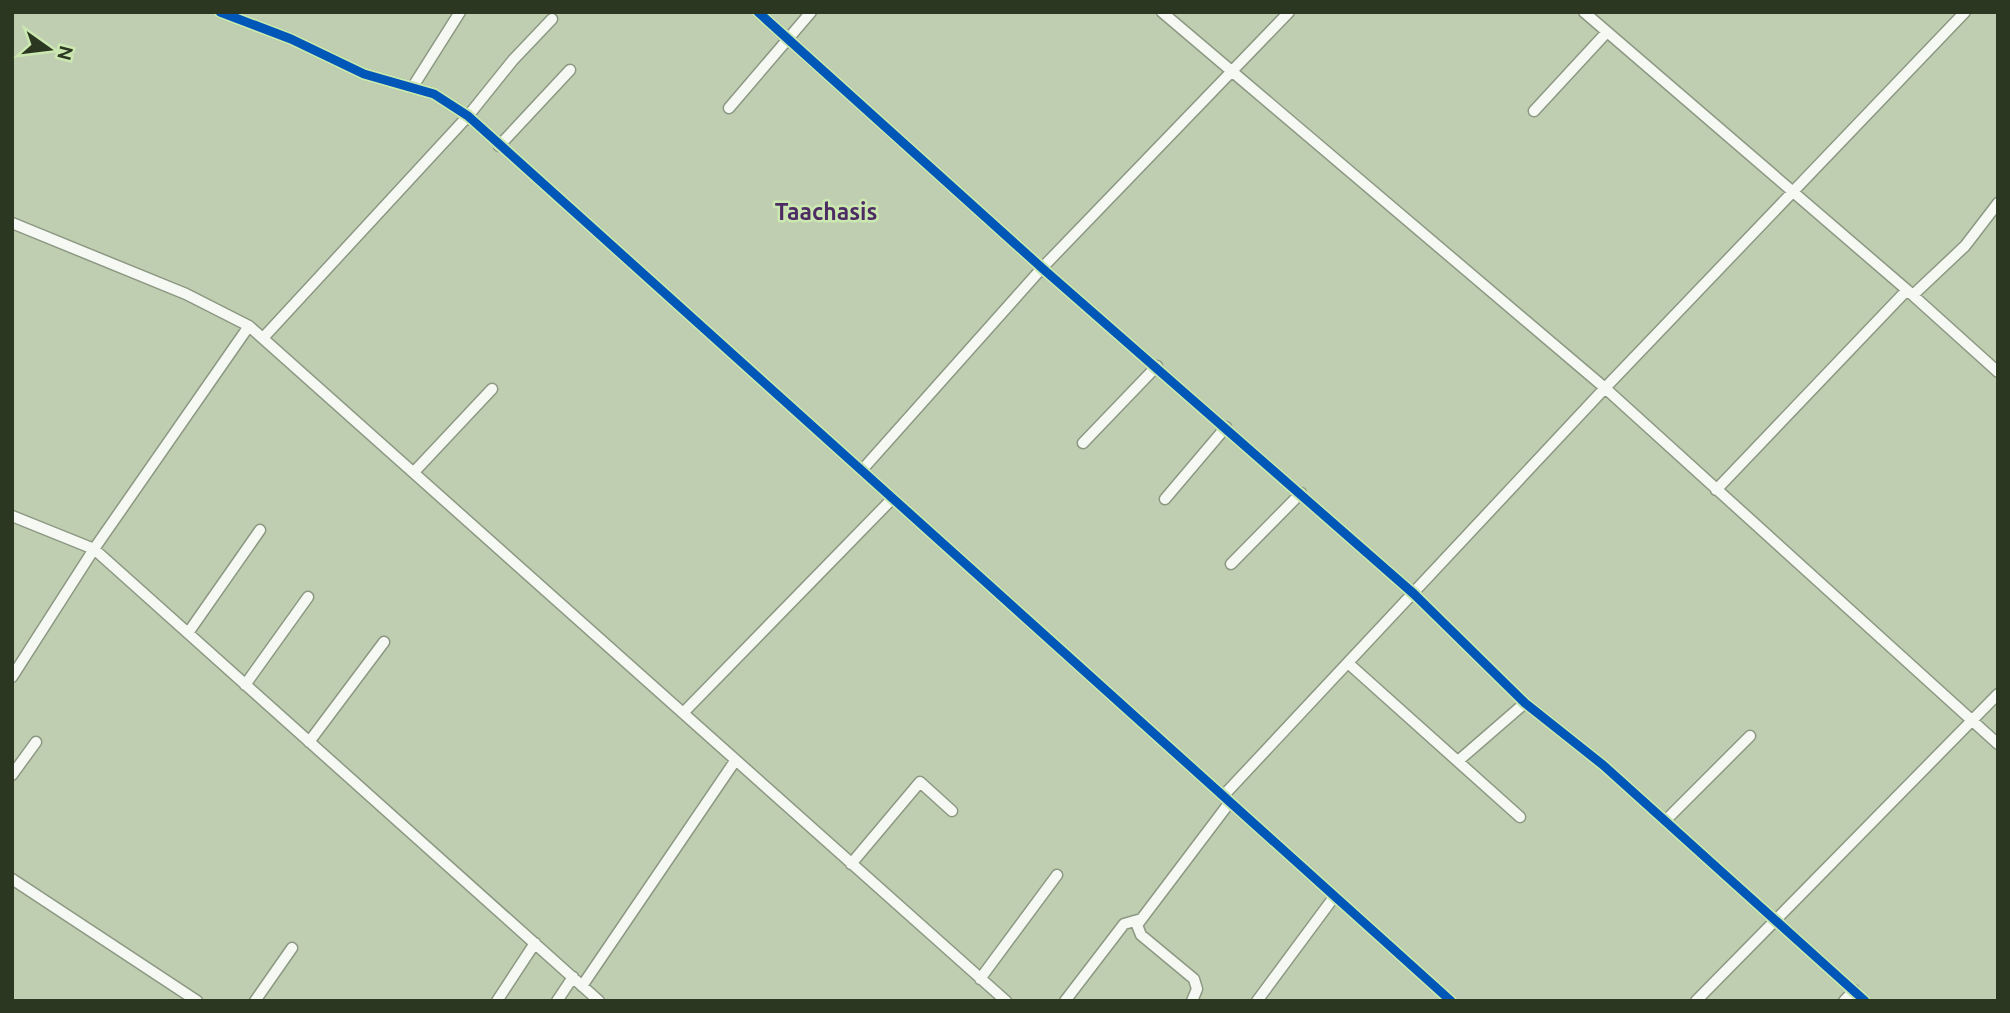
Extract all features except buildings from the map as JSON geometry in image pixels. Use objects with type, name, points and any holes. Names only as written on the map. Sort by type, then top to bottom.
[{"type":"street","points":[[220,12],[291,39],[364,74],[444,99],[468,116],[1451,1001]]},
{"type":"street","points":[[412,88],[460,12]]},
{"type":"street","points":[[758,12],[1042,268],[1414,594],[1525,702],[1666,820],[1866,1001]]},
{"type":"street","points":[[729,108],[811,12]]},
{"type":"street","points":[[1162,12],[1605,388],[1998,744]]},
{"type":"street","points":[[862,470],[1042,268],[1289,12]]},
{"type":"street","points":[[1584,12],[1998,372]]},
{"type":"street","points":[[1192,1001],[1196,983],[1141,935],[1137,930],[1138,920],[1227,799],[1348,663],[1605,388],[1965,12]]},
{"type":"street","points":[[263,338],[468,116],[513,60],[552,19]]},
{"type":"street","points":[[1534,111],[1607,32]]},
{"type":"street","points":[[499,146],[570,70]]},
{"type":"street","points":[[1716,490],[1910,293],[1965,246],[1998,203]]},
{"type":"street","points":[[12,223],[197,298],[249,326],[1006,1001]]},
{"type":"street","points":[[12,677],[94,549],[249,326]]},
{"type":"street","points":[[1083,443],[1157,366]]},
{"type":"street","points":[[414,472],[492,389]]},
{"type":"street","points":[[1165,499],[1226,427]]},
{"type":"street","points":[[1231,564],[1301,493]]},
{"type":"street","points":[[684,712],[892,499]]},
{"type":"street","points":[[12,516],[94,549],[599,1001]]},
{"type":"street","points":[[188,633],[260,530]]},
{"type":"street","points":[[245,685],[308,597]]},
{"type":"street","points":[[309,742],[384,642]]},
{"type":"street","points":[[1348,663],[1520,817]]},
{"type":"street","points":[[1696,1001],[1998,694]]},
{"type":"street","points":[[1458,761],[1525,702]]},
{"type":"street","points":[[1666,820],[1750,736]]},
{"type":"street","points":[[12,775],[36,742]]},
{"type":"street","points":[[582,985],[735,761]]},
{"type":"street","points":[[851,864],[920,782],[953,811]]},
{"type":"street","points":[[979,979],[1057,875]]},
{"type":"street","points":[[12,879],[197,1001]]},
{"type":"street","points":[[1257,1001],[1334,897]]},
{"type":"street","points":[[1065,1001],[1124,924],[1138,920]]},
{"type":"street","points":[[497,1001],[535,943]]},
{"type":"street","points":[[255,1001],[292,948]]},
{"type":"street","points":[[557,1001],[573,977]]},
{"type":"street","points":[[1844,1001],[1854,990]]},
{"type":"cycle path","points":[[220,12],[291,39],[364,74],[434,94],[468,116],[1451,1001]]},
{"type":"cycle path","points":[[758,12],[1042,268],[1414,594],[1525,703],[1603,765],[1865,1001]]},
{"type":"district","name":"Taachasis","points":[[826,212]]}]
